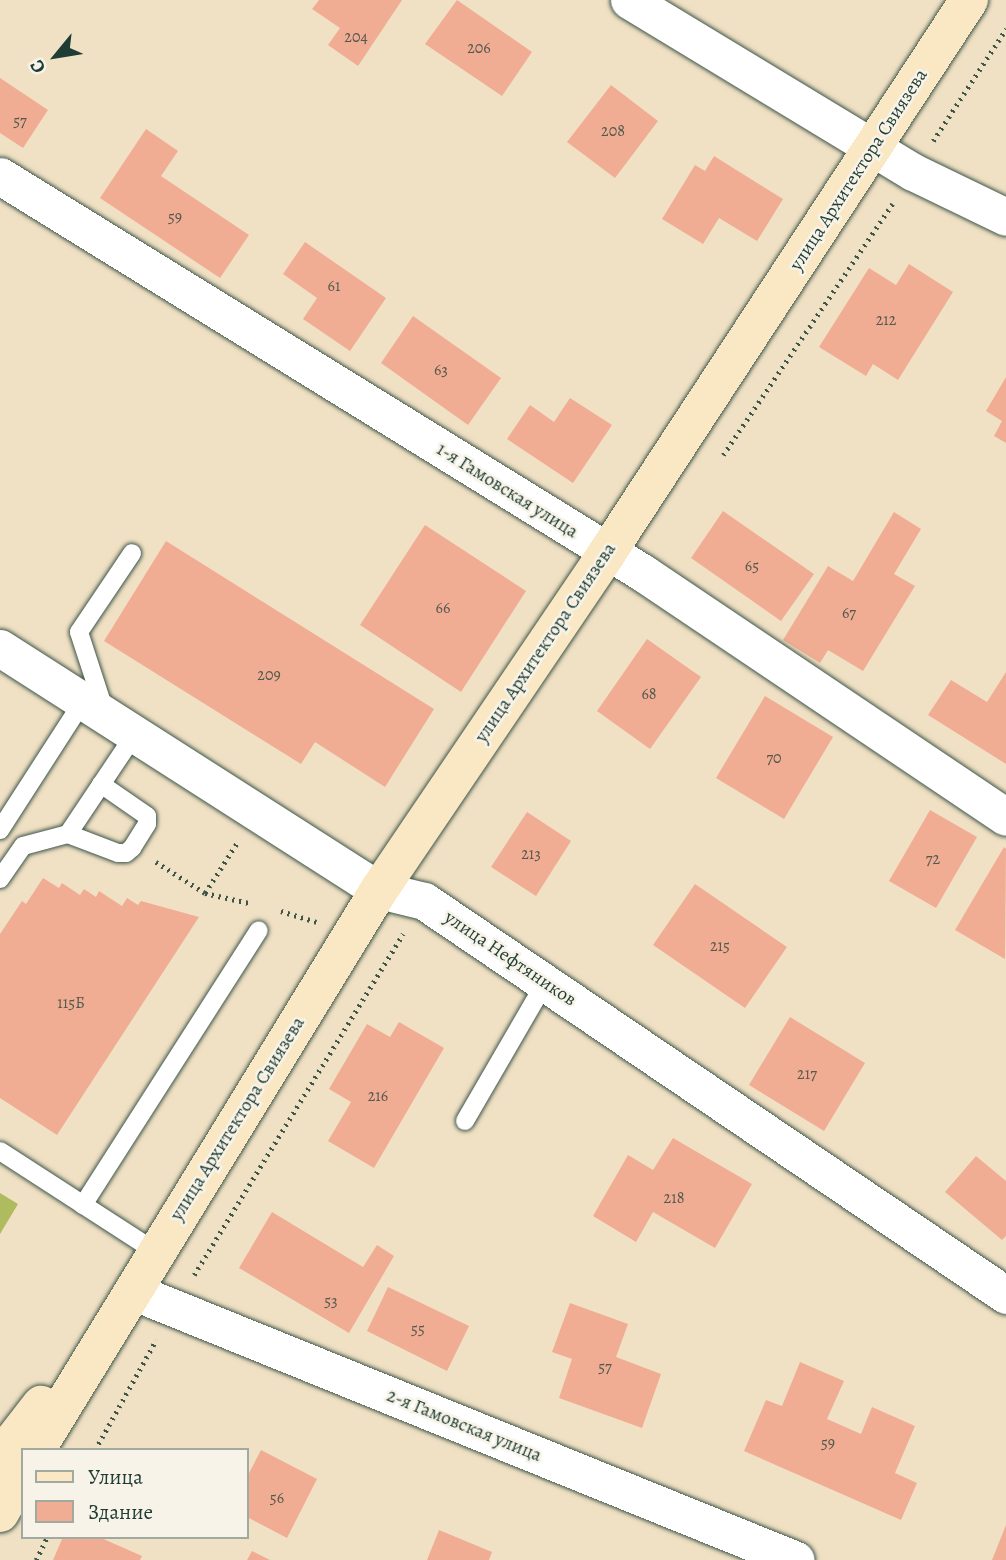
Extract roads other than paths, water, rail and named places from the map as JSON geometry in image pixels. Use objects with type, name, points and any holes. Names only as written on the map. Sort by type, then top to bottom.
[{"type":"main road","name":"улица Архитектора Свиязева","points":[[37,1448],[379,890],[607,553],[969,0]]},
{"type":"main road","name":"улица Архитектора Свиязева","points":[[0,1463],[10,1445],[132,1291]]},
{"type":"main road","points":[[0,1513],[21,1476]]},
{"type":"street","points":[[629,0],[875,146],[913,172],[1006,217]]},
{"type":"street","name":"1-я Гамовская улица","points":[[0,176],[643,573],[1006,817]]},
{"type":"street","name":"улица Нефтяников","points":[[0,648],[379,890],[424,901],[1006,1295]]},
{"type":"street","name":"2-я Гамовская улица","points":[[132,1291],[796,1560]]},
{"type":"lane","points":[[68,834],[101,784],[108,717],[79,632],[132,553]]},
{"type":"lane","points":[[0,830],[108,717]]},
{"type":"lane","points":[[0,879],[23,846],[68,834],[118,853],[126,853],[132,848],[147,824],[147,816],[101,784]]},
{"type":"lane","points":[[83,1205],[259,930]]},
{"type":"lane","points":[[465,1121],[545,983]]},
{"type":"lane","points":[[0,1151],[156,1252]]}]
